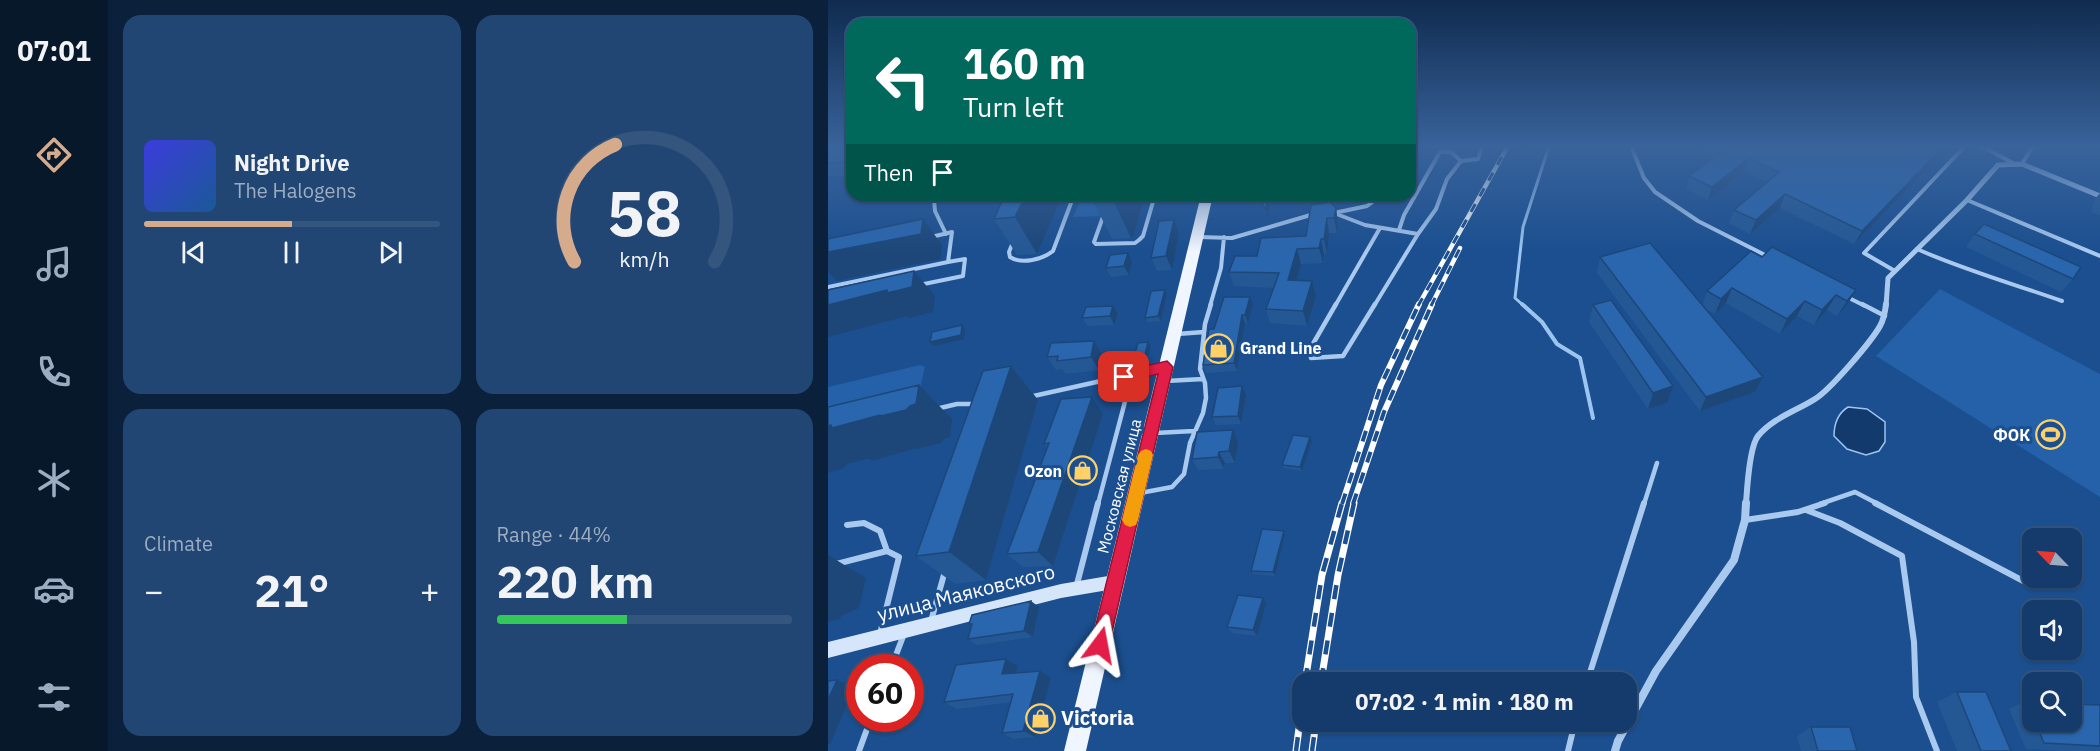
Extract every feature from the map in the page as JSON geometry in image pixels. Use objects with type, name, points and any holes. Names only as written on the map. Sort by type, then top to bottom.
[{"type":"main road","name":"Московская улица","points":[[1075,751],[1206,201]]},
{"type":"street","points":[[1615,751],[1618,741],[1656,671],[1734,560],[1745,520],[1748,476],[1756,438],[1774,421],[1817,398],[1831,385],[1879,328],[1885,316],[1888,278],[1984,181]]},
{"type":"street","points":[[2065,181],[2100,195]]},
{"type":"street","name":"улица Маяковского","points":[[828,650],[930,622],[1076,587],[1114,582]]},
{"type":"lane","points":[[1380,228],[1310,349],[1311,358],[1343,356],[1418,234],[1436,209],[1446,181]]},
{"type":"lane","points":[[1646,181],[1655,192],[1698,221],[1771,258]]},
{"type":"lane","points":[[1895,270],[1864,254],[1932,181]]},
{"type":"lane","points":[[1967,200],[2100,256]]},
{"type":"lane","points":[[936,201],[935,211],[946,234]]},
{"type":"lane","points":[[1014,241],[1009,252],[1010,257],[1014,260],[1041,259],[1047,256],[1053,251],[1072,201]]},
{"type":"lane","points":[[1108,204],[1094,242],[1100,245],[1135,243],[1143,236],[1153,201]]},
{"type":"lane","points":[[1378,201],[1364,208],[1332,212],[1367,227],[1418,234]]},
{"type":"lane","points":[[1399,230],[1412,201]]},
{"type":"lane","points":[[1197,237],[1232,238],[1320,212]]},
{"type":"lane","points":[[924,238],[952,232],[948,262]]},
{"type":"lane","points":[[1137,493],[1166,489],[1179,483],[1184,474],[1194,431],[1203,413],[1206,398],[1200,369],[1204,332],[1221,268],[1224,237]]},
{"type":"lane","points":[[1917,249],[1948,263],[1981,272],[2062,301]]},
{"type":"lane","points":[[828,287],[965,259],[963,276],[918,285]]},
{"type":"lane","points":[[1844,296],[1885,316]]},
{"type":"lane","points":[[1174,335],[1204,332]]},
{"type":"lane","points":[[1018,399],[1132,375],[1165,374],[1203,379]]},
{"type":"lane","points":[[1076,587],[1132,375]]},
{"type":"lane","points":[[933,410],[957,404],[985,404]]},
{"type":"lane","points":[[1151,434],[1194,431]]},
{"type":"lane","points":[[1590,672],[1657,463]]},
{"type":"lane","points":[[1745,520],[1806,510],[1855,492],[2022,580]]},
{"type":"lane","points":[[1806,510],[1840,523],[1902,556],[1914,642],[1916,697],[1937,751]]},
{"type":"lane","points":[[847,525],[864,523],[880,531],[887,551]]},
{"type":"lane","points":[[828,566],[887,551],[899,557],[879,636]]},
{"type":"lane","points":[[930,622],[947,565]]},
{"type":"lane","points":[[896,654],[906,629]]},
{"type":"lane","points":[[859,751],[866,732]]},
{"type":"lane","points":[[1568,751],[1573,732]]},
{"type":"shaded area","points":[[1081,201],[1105,201],[1099,216],[1073,217]]},
{"type":"shaded area","name":"ФОК","points":[[1940,289],[2100,374],[2100,497],[1876,356]]},
{"type":"shaded area","points":[[920,365],[925,367],[919,392],[828,421],[828,387]]},
{"type":"shaded area","points":[[1848,407],[1867,409],[1885,422],[1885,442],[1879,451],[1866,455],[1847,449],[1834,436],[1837,420]]},
{"type":"building","points":[[1700,181],[1720,181],[1712,187]]},
{"type":"building","points":[[1768,181],[1910,181],[1862,231],[1785,194],[1756,220],[1734,210]]},
{"type":"building","points":[[1002,201],[1023,201],[1015,217],[994,219]]},
{"type":"building","points":[[1094,201],[1115,201],[1114,202],[1094,203]]},
{"type":"building","points":[[1262,201],[1267,201],[1266,211]]},
{"type":"building","points":[[1330,202],[1336,208],[1334,218],[1327,218],[1324,239],[1321,239],[1319,248],[1297,249],[1288,280],[1312,281],[1303,311],[1266,309],[1279,273],[1229,272],[1235,256],[1257,256],[1261,238],[1306,236],[1311,205]]},
{"type":"building","points":[[923,219],[921,234],[828,252],[828,239]]},
{"type":"building","points":[[1174,220],[1166,256],[1151,258],[1159,221]]},
{"type":"building","points":[[1984,224],[2081,267],[2073,279],[1975,234]]},
{"type":"building","points":[[1650,243],[1763,377],[1706,397],[1600,257]]},
{"type":"building","points":[[1772,247],[1856,290],[1847,301],[1836,295],[1822,310],[1805,301],[1787,319],[1732,288],[1721,299],[1707,291],[1751,251],[1762,257]]},
{"type":"building","points":[[1128,253],[1124,266],[1106,268],[1110,255]]},
{"type":"building","points":[[914,271],[912,287],[887,293],[887,290],[828,305],[828,290]]},
{"type":"building","points":[[1165,290],[1158,316],[1145,318],[1151,291]]},
{"type":"building","points":[[1224,297],[1250,297],[1245,315],[1242,315],[1234,363],[1203,365],[1209,329],[1214,329]]},
{"type":"building","points":[[1611,300],[1673,386],[1653,393],[1593,305]]},
{"type":"building","points":[[1113,306],[1110,316],[1082,318],[1086,307]]},
{"type":"building","points":[[962,325],[961,335],[930,342],[932,332]]},
{"type":"building","points":[[1094,341],[1091,357],[1057,361],[1058,356],[1047,357],[1051,343]]},
{"type":"building","points":[[1148,342],[1145,355],[1134,356],[1138,343]]},
{"type":"building","points":[[1011,366],[949,552],[916,556],[983,371]]},
{"type":"building","points":[[919,385],[916,404],[906,410],[832,428],[831,425],[828,426],[828,407]]},
{"type":"building","points":[[1242,386],[1238,416],[1212,417],[1218,388]]},
{"type":"building","points":[[1092,397],[1038,552],[1007,554],[1049,443],[1044,444],[1061,399]]},
{"type":"building","points":[[1233,430],[1229,451],[1219,452],[1218,457],[1192,459],[1197,432]]},
{"type":"building","points":[[1293,435],[1310,437],[1300,467],[1282,465]]},
{"type":"building","points":[[1262,529],[1284,531],[1273,572],[1251,571]]},
{"type":"building","points":[[1238,595],[1263,598],[1253,630],[1227,627]]},
{"type":"building","points":[[1031,601],[1024,631],[968,639],[972,615]]},
{"type":"building","points":[[1006,659],[1002,674],[1040,671],[1023,731],[1002,733],[1013,694],[944,702],[956,665]]},
{"type":"building","points":[[837,680],[828,700],[828,681]]},
{"type":"building","points":[[1957,692],[1986,692],[2011,751],[1981,751]]},
{"type":"building","points":[[2082,704],[2100,705],[2100,746],[2044,743],[2039,732],[2082,732]]},
{"type":"building","points":[[1811,727],[1850,727],[1857,751],[1818,751]]},
{"type":"waterway","points":[[1524,306],[1515,298],[1523,227],[1538,181]]},
{"type":"waterway","points":[[1522,304],[1542,322],[1557,344],[1580,358],[1593,418]]},
{"type":"railway","points":[[1418,305],[1488,181]]},
{"type":"railway","points":[[1432,304],[1460,248]]},
{"type":"railway","points":[[1353,504],[1384,412],[1432,304]]},
{"type":"railway","points":[[1342,504],[1381,385],[1418,305]]},
{"type":"railway","points":[[1307,672],[1322,575],[1342,503]]},
{"type":"railway","points":[[1323,672],[1338,575],[1354,503]]},
{"type":"railway","points":[[1296,751],[1298,732]]},
{"type":"railway","points":[[1312,751],[1315,732]]},
{"type":"slow traffic","points":[[1130,520],[1146,455]]},
{"type":"place","name":"Grand Line","points":[[1219,348]]},
{"type":"place","name":"ФОК","points":[[2051,435]]},
{"type":"place","name":"Ozon","points":[[1083,471]]},
{"type":"place","name":"Victoria","points":[[1040,718]]},
{"type":"route","points":[[1100,645],[1167,367],[1124,377]]}]
